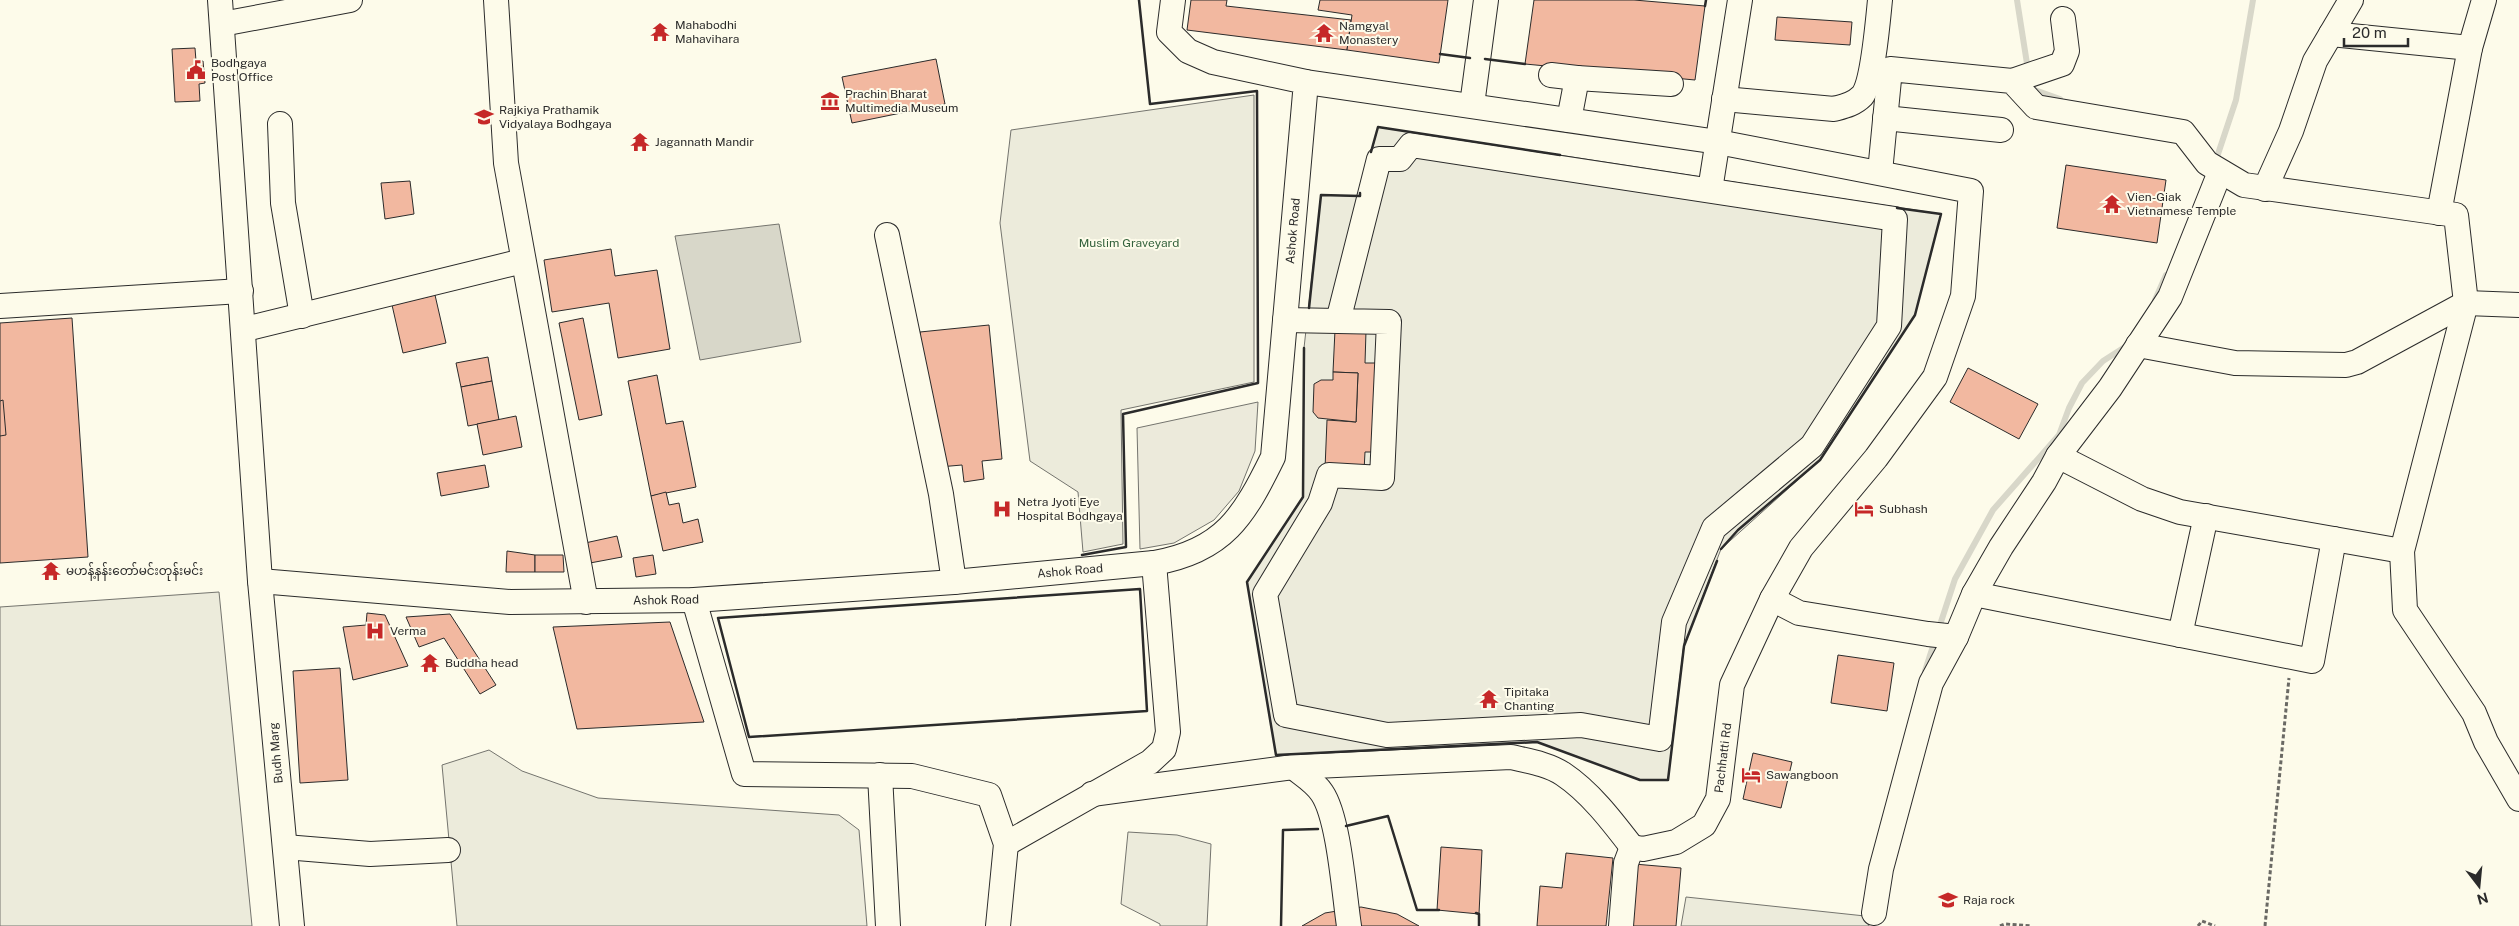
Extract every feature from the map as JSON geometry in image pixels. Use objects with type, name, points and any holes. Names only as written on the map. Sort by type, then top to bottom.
[{"type":"street","name":"Budh Marg","points":[[220,0],[260,580],[292,926]]},
{"type":"street","points":[[222,24],[350,0]]},
{"type":"street","points":[[496,0],[506,163],[586,602]]},
{"type":"street","points":[[1173,0],[1169,32],[1188,51],[1214,62],[1306,82],[1718,142],[1880,172],[1890,69],[2013,80],[2042,72],[2062,64],[2066,58],[2067,51],[2063,19]]},
{"type":"street","points":[[1472,105],[1486,0]]},
{"type":"street","points":[[1710,190],[1740,0]]},
{"type":"street","points":[[1724,99],[1834,109],[1851,105],[1863,95],[1869,82],[1880,0]]},
{"type":"street","points":[[2265,189],[2291,131],[2315,61],[2351,0]]},
{"type":"street","points":[[2439,213],[2470,48],[2484,0]]},
{"type":"street","points":[[2331,34],[2470,48]]},
{"type":"street","points":[[1551,75],[1671,84]]},
{"type":"street","points":[[1569,120],[1578,78]]},
{"type":"street","points":[[2013,80],[2036,107],[2183,132],[2213,168],[2244,186],[2456,215],[2466,303],[2402,551],[2405,610],[2474,713],[2486,742],[2519,799]]},
{"type":"street","name":"Ashok Road","points":[[260,580],[510,602],[694,600],[954,582],[1154,563],[1172,560],[1200,549],[1232,527],[1252,500],[1273,457],[1306,82]]},
{"type":"street","points":[[1885,118],[2000,130]]},
{"type":"street","points":[[280,124],[282,203],[302,316]]},
{"type":"street","points":[[1285,320],[1338,322],[1389,322],[1382,478],[1329,475],[1320,503],[1265,594],[1286,715],[1387,735],[1581,725],[1660,739],[1674,622],[1714,528],[1812,446],[1889,326],[1895,219],[1412,145],[1400,159],[1379,159],[1338,322]]},
{"type":"street","points":[[1874,913],[1881,869],[1932,683],[1956,637],[1974,594],[2058,456],[2110,388],[2170,298],[2213,168]]},
{"type":"street","name":"Pachhatti Rd","points":[[1632,847],[1643,849],[1676,842],[1704,825],[1718,799],[1732,685],[1772,599],[1801,548],[1876,458],[1934,377],[1964,296],[1971,191],[1880,172]]},
{"type":"street","points":[[887,235],[941,494],[954,582]]},
{"type":"street","points":[[244,329],[523,261]]},
{"type":"street","points":[[0,306],[241,291]]},
{"type":"street","points":[[2138,345],[2235,363],[2346,365],[2357,362],[2466,303],[2519,305]]},
{"type":"street","points":[[2058,456],[2142,499],[2180,512],[2402,551]]},
{"type":"street","points":[[2180,636],[2206,516]]},
{"type":"street","points":[[1974,594],[2312,662],[2334,539]]},
{"type":"street","points":[[1006,844],[1150,762],[1164,749],[1168,732],[1154,563]]},
{"type":"street","points":[[1772,599],[1799,613],[1956,637]]},
{"type":"street","points":[[694,600],[744,774],[912,776],[990,795],[1006,844],[998,926]]},
{"type":"street","points":[[1092,794],[1293,767],[1479,757],[1511,757],[1534,762],[1562,774],[1604,811],[1632,847],[1626,863],[1621,926]]},
{"type":"street","points":[[1293,767],[1321,791],[1328,803],[1337,841],[1349,926]]},
{"type":"street","points":[[880,775],[888,926]]},
{"type":"street","points":[[285,848],[370,854],[448,850]]},
{"type":"path","points":[[2265,926],[2291,658]]},
{"type":"path","points":[[2198,926],[2202,921],[2215,926]]},
{"type":"path","points":[[2000,926],[2004,924],[2032,926]]},
{"type":"green space","name":"Muslim Graveyard","points":[[1254,95],[1254,382],[1121,410],[1123,544],[1083,552],[1078,492],[1030,461],[1000,223],[1011,130]]},
{"type":"green space","points":[[1378,127],[1941,214],[1915,315],[1820,460],[1721,549],[1684,646],[1668,780],[1640,780],[1537,742],[1276,755],[1247,582],[1303,497],[1304,348],[1321,195],[1360,196]]},
{"type":"green space","points":[[219,592],[252,926],[0,926],[0,607]]},
{"type":"green space","points":[[489,750],[522,771],[598,798],[839,815],[859,830],[867,926],[457,926],[442,765]]},
{"type":"green space","points":[[1128,832],[1177,835],[1211,844],[1207,926],[1160,926],[1160,924],[1121,904]]},
{"type":"green space","points":[[1686,897],[1865,916],[1869,926],[1681,926]]},
{"type":"shaded area","points":[[779,224],[801,342],[700,360],[675,236]]},
{"type":"shaded area","points":[[1258,402],[1255,451],[1239,491],[1214,520],[1174,543],[1140,549],[1137,428]]},
{"type":"building","points":[[1191,0],[1227,0],[1226,6],[1351,20],[1347,50],[1187,30]]},
{"type":"building","points":[[1320,0],[1448,0],[1439,63],[1347,50],[1352,15],[1318,10]]},
{"type":"building","points":[[1534,0],[1634,0],[1705,6],[1695,80],[1525,64]]},
{"type":"building","points":[[1777,17],[1852,22],[1850,45],[1775,40]]},
{"type":"building","points":[[195,48],[196,61],[203,61],[205,83],[199,84],[200,101],[175,102],[172,49]]},
{"type":"building","points":[[936,59],[945,104],[852,123],[842,77]]},
{"type":"building","name":"Vien-Giak Vietnamese Temple","points":[[2066,165],[2166,180],[2157,243],[2057,228]]},
{"type":"building","points":[[410,181],[414,214],[385,219],[381,183]]},
{"type":"building","points":[[611,249],[615,276],[657,270],[670,349],[618,358],[609,303],[552,312],[544,260]]},
{"type":"building","points":[[435,295],[446,343],[403,353],[392,305]]},
{"type":"building","points":[[72,318],[88,557],[0,563],[0,323]]},
{"type":"building","points":[[583,318],[602,415],[579,420],[559,323]]},
{"type":"building","points":[[989,325],[1002,459],[982,461],[984,479],[964,482],[962,465],[939,467],[931,446],[920,332]]},
{"type":"building","points":[[1335,330],[1366,331],[1365,363],[1382,363],[1373,452],[1365,452],[1364,471],[1325,469],[1327,420],[1356,422],[1358,373],[1333,372]]},
{"type":"building","points":[[488,357],[492,381],[461,387],[456,363]]},
{"type":"building","points":[[1968,368],[2038,404],[2019,439],[1950,402]]},
{"type":"building","points":[[1333,372],[1358,373],[1356,422],[1318,418],[1313,412],[1314,384],[1321,380],[1333,380]]},
{"type":"building","points":[[657,375],[666,424],[683,421],[696,487],[651,496],[628,381]]},
{"type":"building","points":[[492,381],[499,420],[468,426],[461,387]]},
{"type":"building","points":[[3,400],[6,435],[0,436],[0,401]]},
{"type":"building","points":[[516,416],[522,447],[483,455],[477,424]]},
{"type":"building","points":[[485,465],[489,487],[441,496],[437,473]]},
{"type":"building","points":[[666,492],[669,505],[679,503],[683,523],[698,519],[703,542],[663,551],[651,496]]},
{"type":"building","points":[[617,536],[622,557],[590,563],[585,543]]},
{"type":"building","points":[[507,551],[535,555],[535,572],[506,572]]},
{"type":"building","points":[[535,555],[563,555],[564,572],[535,572]]},
{"type":"building","points":[[653,555],[656,574],[636,577],[633,558]]},
{"type":"building","points":[[367,613],[385,615],[408,666],[353,680],[343,627],[366,625]]},
{"type":"building","points":[[450,614],[496,685],[480,694],[444,638],[419,647],[406,617]]},
{"type":"building","points":[[670,622],[704,722],[577,729],[553,627]]},
{"type":"building","points":[[1838,655],[1894,663],[1887,711],[1831,703]]},
{"type":"building","points":[[340,668],[348,780],[300,783],[293,671]]},
{"type":"building","points":[[1753,753],[1792,762],[1781,808],[1743,799]]},
{"type":"building","points":[[1441,847],[1482,850],[1479,914],[1437,910]]},
{"type":"building","points":[[1566,853],[1613,858],[1606,926],[1537,926],[1540,886],[1562,888]]},
{"type":"building","points":[[1634,864],[1681,868],[1676,926],[1630,926]]},
{"type":"building","points":[[1361,907],[1397,914],[1419,926],[1302,926],[1325,913]]},
{"type":"waterway","points":[[2017,0],[2028,70]]},
{"type":"waterway","points":[[2215,163],[2236,100],[2253,0]]},
{"type":"waterway","points":[[2032,89],[2060,99]]},
{"type":"waterway","points":[[2155,300],[2166,275]]},
{"type":"waterway","points":[[1938,631],[1955,579],[1993,510],[2059,435],[2069,408],[2082,383],[2103,361],[2128,345]]},
{"type":"waterway","points":[[1925,671],[1935,640]]},
{"type":"wall","points":[[1082,555],[1126,547],[1123,414],[1258,383],[1257,91],[1150,104],[1139,0]]},
{"type":"wall","points":[[1705,6],[1706,0]]},
{"type":"wall","points":[[1440,54],[1470,58]]},
{"type":"wall","points":[[1485,59],[1525,64]]},
{"type":"wall","points":[[1371,152],[1378,127],[1560,155]]},
{"type":"wall","points":[[1309,308],[1321,195],[1360,196],[1360,193]]},
{"type":"wall","points":[[1721,549],[1738,530],[1820,460],[1915,315],[1941,214],[1897,208]]},
{"type":"wall","points":[[1304,348],[1303,497],[1247,582],[1276,755],[1537,742],[1640,780],[1668,780],[1684,646],[1717,561]]},
{"type":"wall","points":[[1140,589],[1147,711],[749,737],[718,618],[1140,589]]},
{"type":"wall","points":[[1346,826],[1388,816],[1417,910],[1439,910]]},
{"type":"wall","points":[[1281,926],[1283,830],[1318,829]]},
{"type":"wall","points":[[1476,913],[1479,914],[1479,926]]},
{"type":"place","name":"Mahabodhi Mahavihara","points":[[660,32]]},
{"type":"place","name":"Namgyal Monastery","points":[[1324,33]]},
{"type":"place","name":"Bodhgaya Post Office","points":[[196,70]]},
{"type":"place","name":"Prachin Bharat Multimedia Museum","points":[[830,101]]},
{"type":"place","name":"Rajkiya Prathamik Vidyalaya Bodhgaya","points":[[484,117]]},
{"type":"place","name":"Jagannath Mandir","points":[[640,142]]},
{"type":"place","name":"Vien-Giak Vietnamese Temple","points":[[2112,204]]},
{"type":"place","name":"Netra Jyoti Eye Hospital Bodhgaya","points":[[1002,509]]},
{"type":"place","name":"Subhash","points":[[1864,509]]},
{"type":"place","name":"မဟန့်နန်းတော်မင်းတုန်းမင်း","points":[[51,571]]},
{"type":"place","name":"Verma","points":[[375,631]]},
{"type":"place","name":"Buddha head","points":[[430,663]]},
{"type":"place","name":"Tipitaka Chanting","points":[[1489,699]]},
{"type":"place","name":"Sawangboon","points":[[1751,775]]},
{"type":"place","name":"Raja rock","points":[[1948,900]]}]
